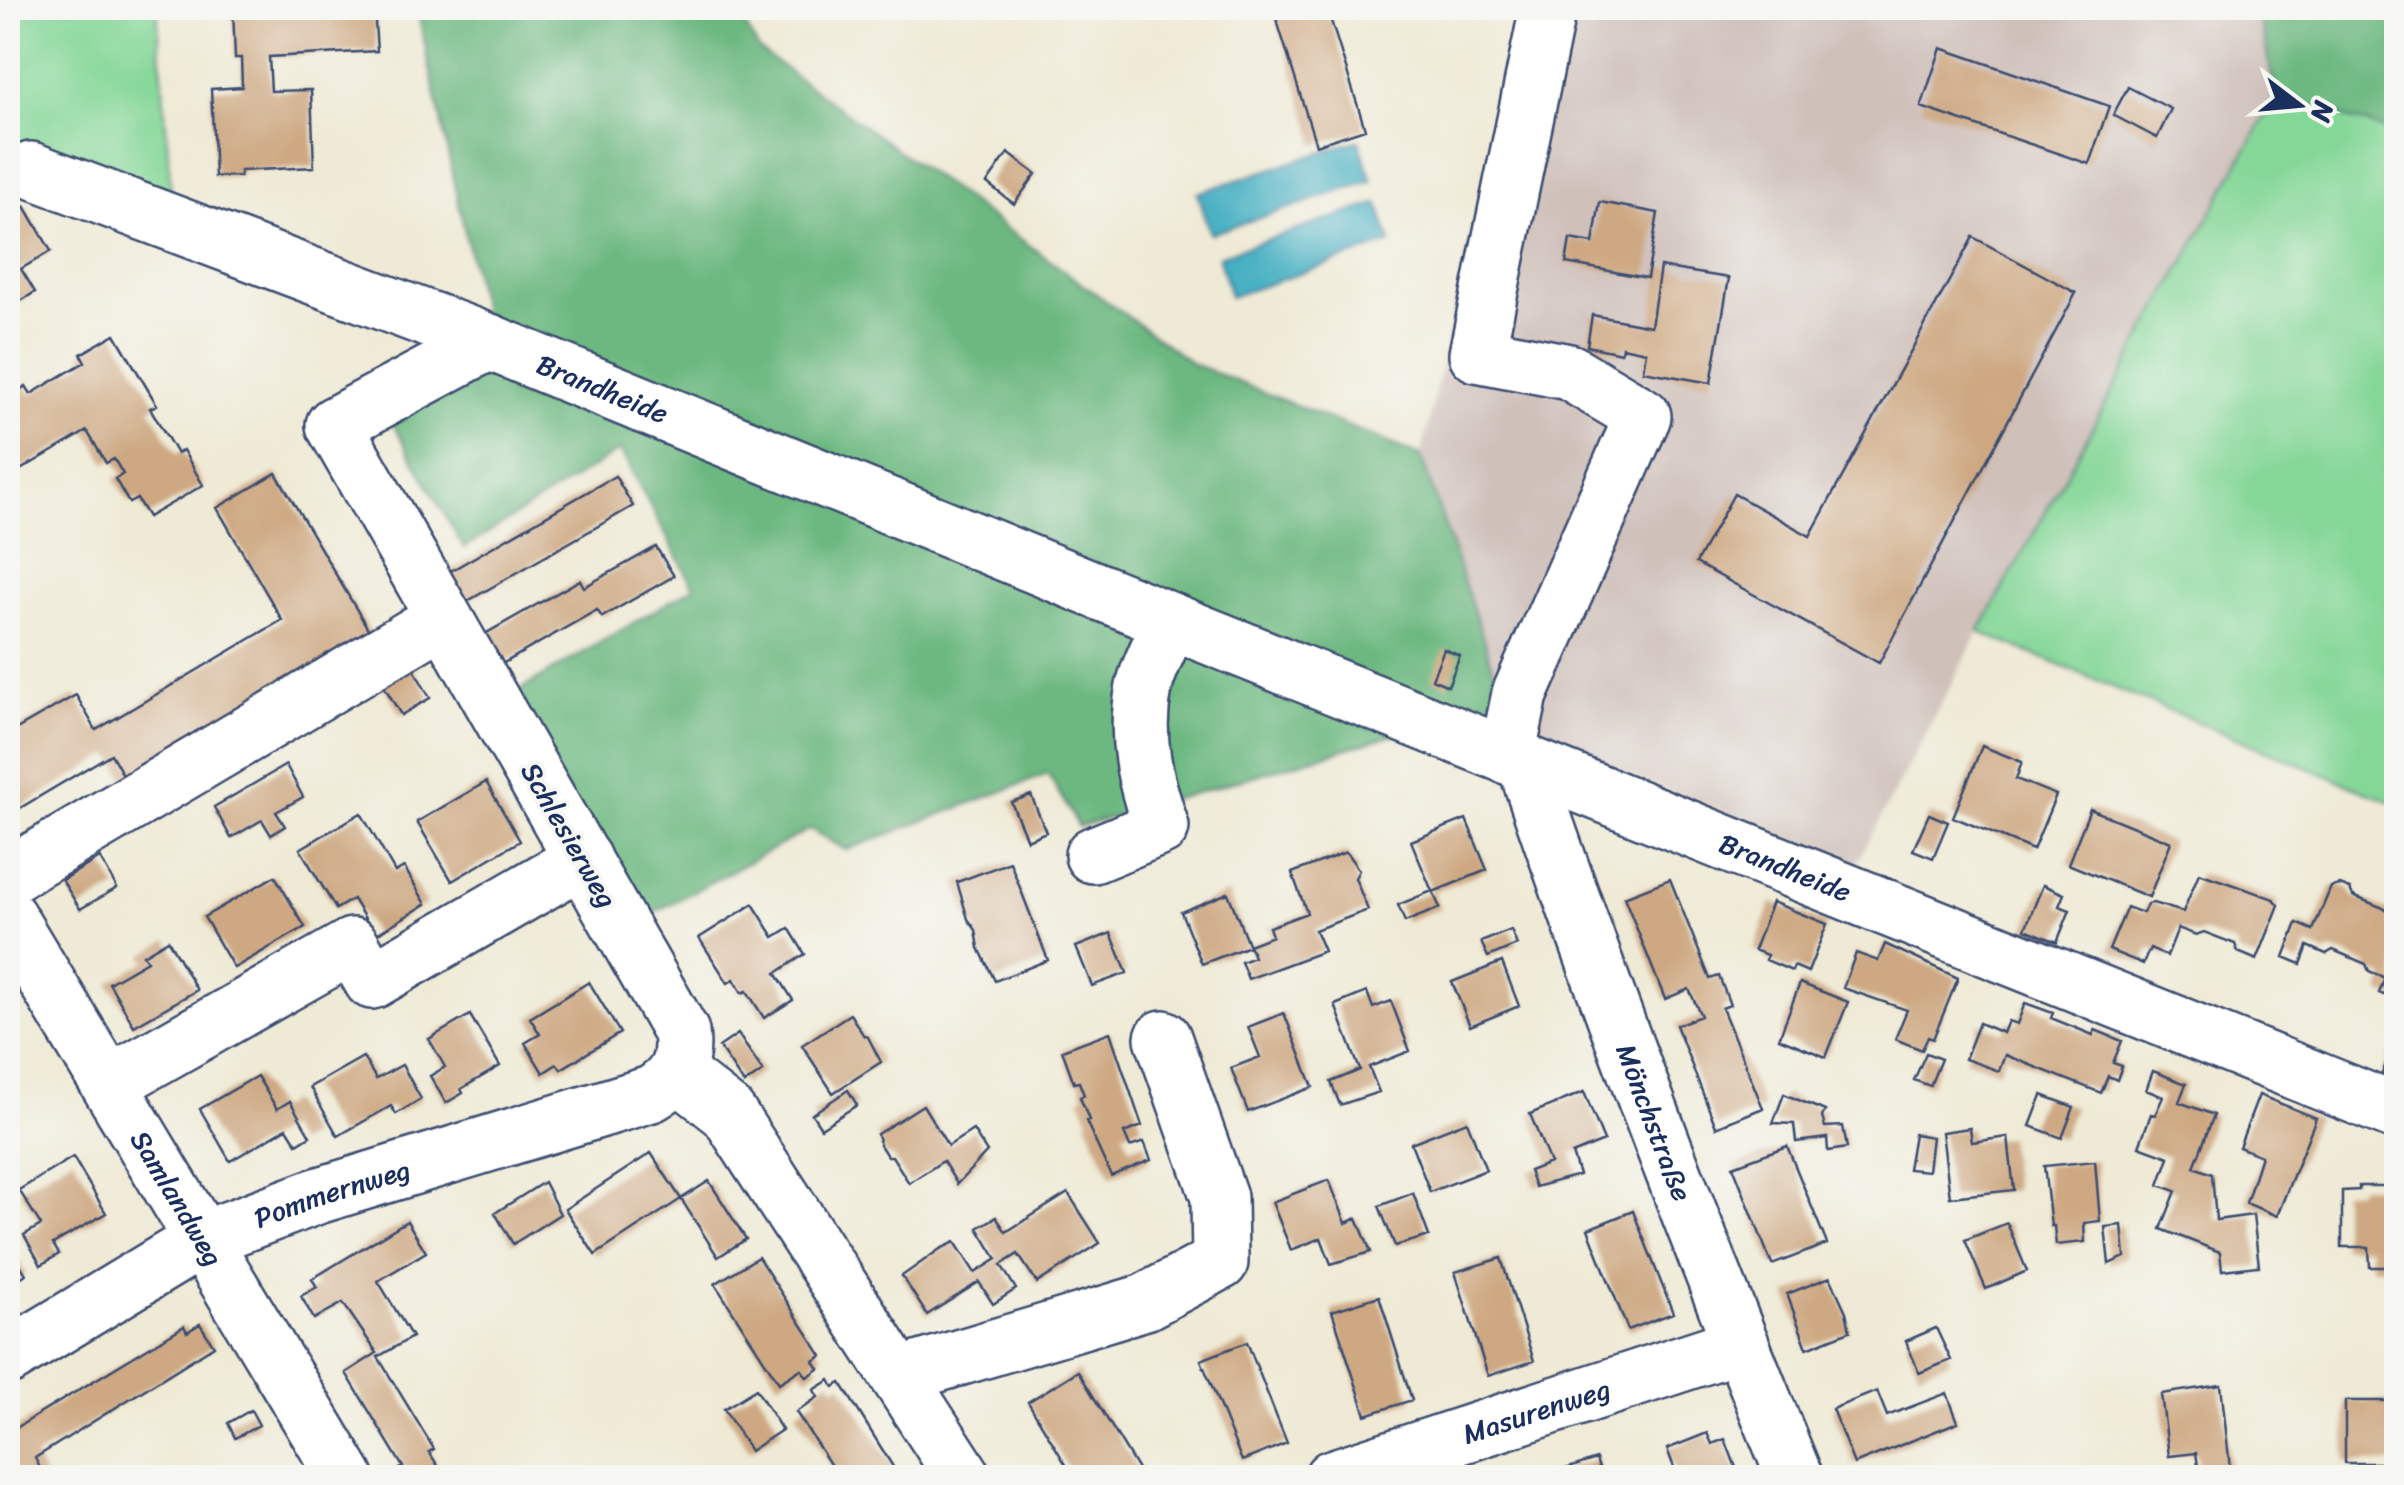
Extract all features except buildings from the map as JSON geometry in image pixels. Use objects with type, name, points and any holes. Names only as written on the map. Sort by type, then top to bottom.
[{"type":"street","points":[[1516,760],[1520,694],[1643,416],[1569,372],[1476,354],[1548,8]]},
{"type":"street","name":"Brandheide","points":[[31,170],[489,342],[1171,621],[2396,1112]]},
{"type":"street","name":"Schlesierweg","points":[[489,342],[334,425],[681,1032],[684,1052],[676,1073]]},
{"type":"street","points":[[8,876],[444,618]]},
{"type":"street","points":[[1092,855],[1162,827],[1144,781],[1139,737],[1144,685],[1171,621]]},
{"type":"street","name":"Mönchstraße","points":[[1516,760],[1796,1478]]},
{"type":"street","points":[[109,1084],[352,946],[372,981],[583,859]]},
{"type":"street","name":"Samlandweg","points":[[8,917],[346,1478]]},
{"type":"street","points":[[898,1376],[1144,1302],[1220,1262],[1219,1198],[1163,1038]]},
{"type":"street","points":[[676,1073],[728,1113],[964,1478]]},
{"type":"street","name":"Pommernweg","points":[[8,1357],[203,1240],[317,1196],[650,1094],[666,1086],[676,1073]]},
{"type":"street","name":"Masurenweg","points":[[1332,1478],[1741,1344]]},
{"type":"shaded area","points":[[1521,8],[2258,8],[2276,96],[1979,632],[1856,865],[1600,764],[1483,727],[1499,686],[1421,456]]},
{"type":"green space","points":[[8,8],[157,8],[172,205],[11,142]]},
{"type":"green space","points":[[417,8],[736,8],[759,50],[1193,364],[1421,456],[1499,686],[1483,727],[484,322]]},
{"type":"green space","points":[[2258,8],[2396,8],[2396,133],[2276,96]]},
{"type":"green space","points":[[2276,96],[2396,133],[2396,804],[1979,632]]},
{"type":"green space","points":[[502,359],[1399,733],[1079,827],[1048,774],[846,850],[810,829],[640,920],[510,696],[694,587],[620,450],[464,548],[390,419]]},
{"type":"water","points":[[1359,140],[1372,181],[1210,234],[1197,193]]},
{"type":"water","points":[[1378,203],[1391,243],[1230,297],[1218,256]]}]
